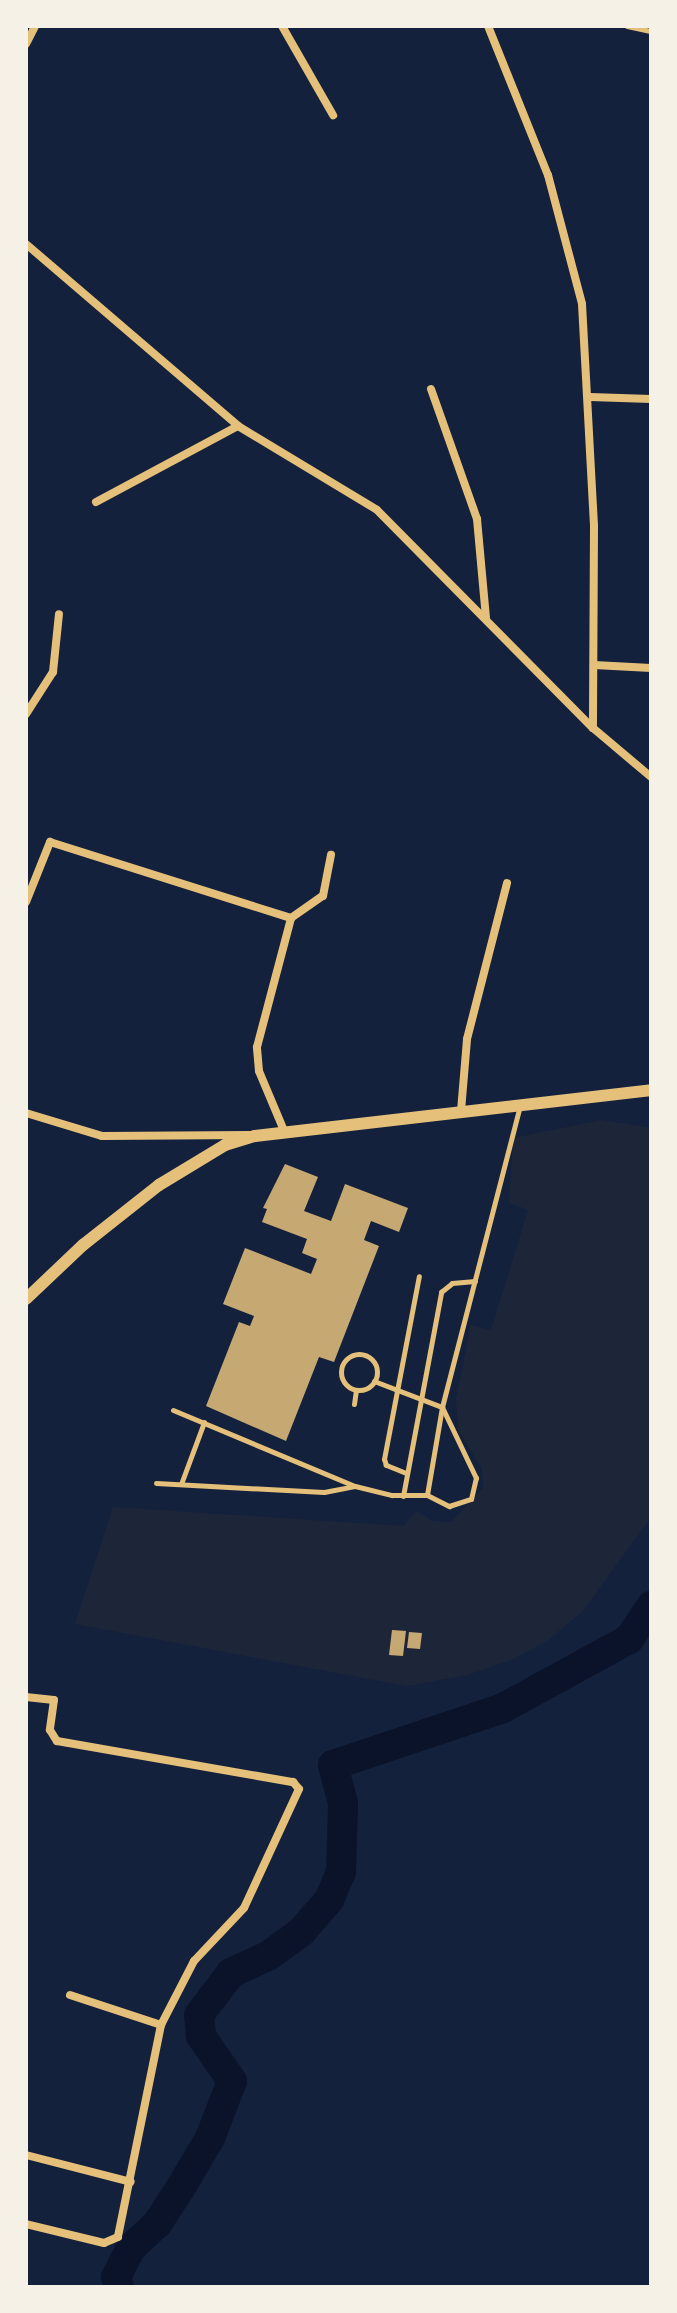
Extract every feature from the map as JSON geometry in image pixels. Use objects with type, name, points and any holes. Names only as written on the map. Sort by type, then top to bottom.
[{"type":"street","points":[[26,44],[35,26]]},
{"type":"street","points":[[282,26],[333,115]]},
{"type":"street","points":[[488,26],[548,175],[582,304],[590,397],[593,728]]},
{"type":"street","points":[[26,244],[238,426],[377,510],[593,728],[651,777]]},
{"type":"street","points":[[431,389],[477,519],[486,619]]},
{"type":"street","points":[[590,397],[651,399]]},
{"type":"street","points":[[96,502],[238,426]]},
{"type":"street","points":[[26,714],[53,672],[59,614]]},
{"type":"street","points":[[594,665],[651,668]]},
{"type":"street","points":[[26,902],[50,842],[291,918]]},
{"type":"street","points":[[285,1133],[257,1060],[291,918],[323,896],[331,855]]},
{"type":"street","points":[[461,1111],[467,1039],[507,883]]},
{"type":"street","points":[[26,1113],[102,1136],[255,1136],[651,1090]]},
{"type":"street","points":[[26,1299],[83,1245],[159,1185],[225,1145],[255,1136]]},
{"type":"street","points":[[26,1697],[54,1700],[50,1730],[57,1741],[293,1782],[299,1789],[244,1908],[194,1961],[161,2025],[118,2237],[112,2242],[26,2224]]},
{"type":"street","points":[[70,1995],[161,2025]]},
{"type":"street","points":[[26,2155],[131,2182]]},
{"type":"lane","points":[[627,26],[651,31]]},
{"type":"lane","points":[[427,1495],[442,1407],[520,1104]]},
{"type":"lane","points":[[406,1473],[386,1465],[384,1459],[419,1276]]},
{"type":"lane","points":[[403,1496],[441,1292],[452,1283],[475,1281]]},
{"type":"lane","points":[[356,1390],[345,1383],[340,1372],[350,1357],[372,1359],[374,1381]]},
{"type":"lane","points":[[173,1410],[355,1486],[403,1496],[427,1495],[457,1505],[471,1499],[476,1488],[442,1407],[374,1381],[356,1390]]},
{"type":"lane","points":[[354,1404],[356,1390]]},
{"type":"lane","points":[[181,1484],[204,1422]]},
{"type":"lane","points":[[156,1483],[324,1492],[355,1486]]},
{"type":"shaded area","points":[[602,1120],[651,1128],[651,1517],[583,1611],[547,1641],[511,1660],[467,1675],[407,1686],[75,1624],[113,1507],[404,1526],[416,1511],[433,1521],[451,1522],[484,1487],[481,1467],[458,1430],[456,1399],[471,1325],[491,1330],[528,1210],[509,1203],[513,1138]]},
{"type":"building","points":[[285,1164],[318,1177],[304,1211],[331,1221],[345,1184],[408,1208],[399,1232],[371,1221],[364,1240],[379,1246],[334,1362],[319,1357],[286,1441],[206,1406],[239,1322],[250,1326],[254,1316],[223,1304],[245,1248],[311,1274],[317,1259],[302,1253],[307,1239],[262,1222],[267,1209],[263,1208]]},
{"type":"building","points":[[392,1630],[406,1631],[403,1656],[389,1655]]},
{"type":"building","points":[[409,1632],[422,1633],[420,1649],[407,1648]]},
{"type":"waterway","points":[[119,2287],[116,2277],[131,2248],[157,2224],[181,2187],[210,2138],[232,2081],[201,2036],[199,2015],[231,1973],[268,1956],[301,1932],[329,1900],[341,1872],[343,1803],[333,1765],[503,1708],[629,1639],[651,1606]]}]
